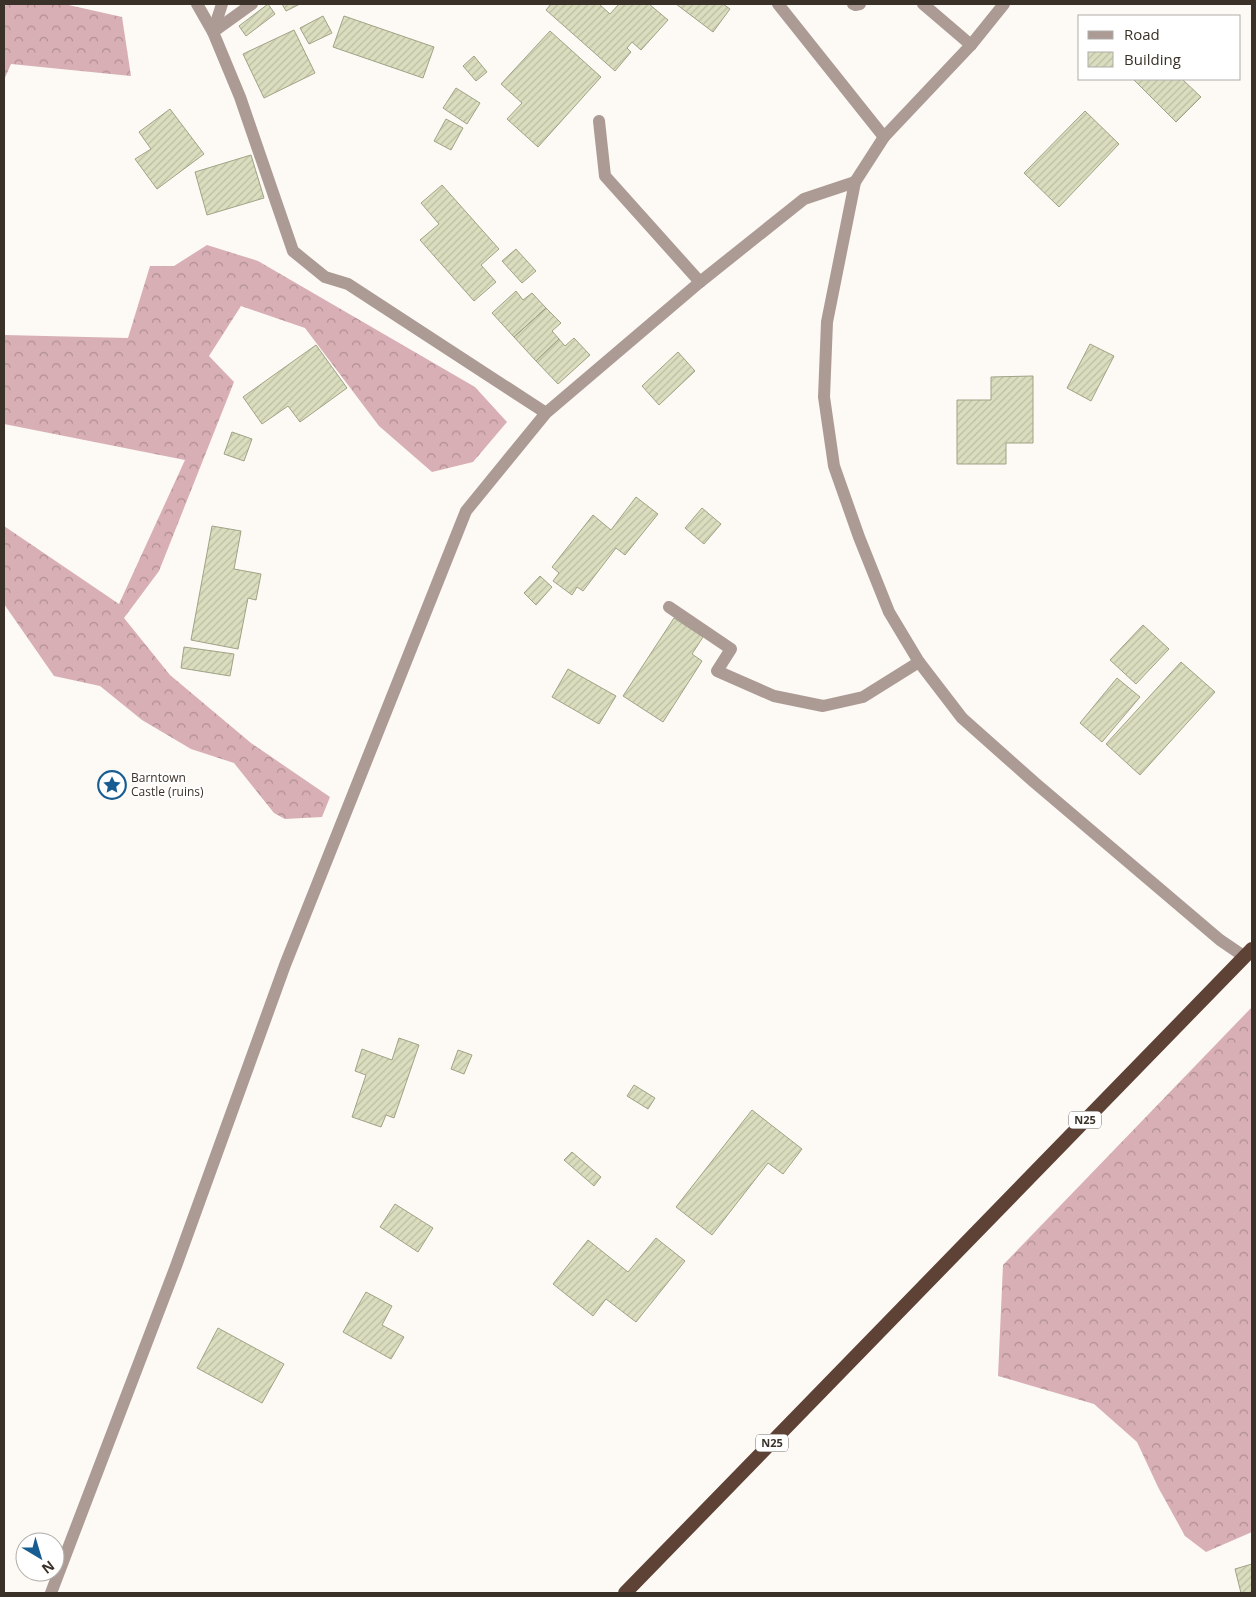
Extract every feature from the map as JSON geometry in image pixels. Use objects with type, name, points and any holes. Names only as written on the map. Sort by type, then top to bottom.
[{"type":"highway","name":"N25","points":[[624,1593],[1248,953]]},
{"type":"street","points":[[197,4],[213,32],[240,96],[293,251],[325,277],[348,284],[546,414]]},
{"type":"street","points":[[213,32],[222,4]]},
{"type":"street","points":[[213,32],[252,4]]},
{"type":"street","points":[[778,4],[884,136]]},
{"type":"street","points":[[853,4],[860,4]]},
{"type":"street","points":[[923,4],[971,45]]},
{"type":"street","points":[[1004,4],[971,45],[884,136],[855,182],[827,322],[824,397],[834,466],[889,612],[919,662],[962,718],[1034,782],[1220,940],[1248,953]]},
{"type":"street","points":[[599,121],[605,176],[700,282]]},
{"type":"street","points":[[52,1593],[176,1266],[285,965],[466,511],[546,414],[700,282],[804,200],[855,182]]},
{"type":"street","points":[[669,607],[731,649],[716,671],[774,696],[823,706],[863,697],[919,662]]},
{"type":"green space","points":[[9,4],[64,4],[122,17],[131,76],[11,64],[4,80],[4,6]]},
{"type":"green space","points":[[207,245],[258,261],[475,387],[507,422],[473,462],[432,472],[379,426],[305,328],[241,306],[209,356],[234,382],[159,571],[124,618],[170,675],[251,743],[330,797],[322,817],[285,819],[274,813],[234,763],[191,749],[142,720],[100,686],[54,676],[4,604],[4,526],[119,604],[185,460],[4,424],[4,335],[128,338],[150,266],[174,266]]},
{"type":"green space","points":[[1252,1007],[1252,1532],[1206,1552],[1185,1536],[1158,1487],[1137,1442],[1094,1404],[998,1376],[1003,1265]]},
{"type":"building","points":[[268,4],[275,14],[246,36],[239,26]]},
{"type":"building","points":[[282,4],[300,4],[286,11]]},
{"type":"building","points":[[551,4],[599,4],[610,14],[619,4],[649,4],[668,20],[641,50],[632,42],[627,48],[631,52],[615,71],[546,10]]},
{"type":"building","points":[[676,4],[723,4],[730,9],[713,32]]},
{"type":"building","points":[[323,16],[332,33],[309,44],[300,28]]},
{"type":"building","points":[[344,16],[434,47],[423,78],[333,47]]},
{"type":"building","points":[[294,30],[315,73],[264,98],[243,54]]},
{"type":"building","points":[[550,31],[601,77],[538,147],[507,119],[522,103],[501,84]]},
{"type":"building","points":[[474,56],[487,72],[476,81],[463,66]]},
{"type":"building","points":[[1134,80],[1183,80],[1201,97],[1176,122]]},
{"type":"building","points":[[456,88],[480,103],[467,124],[443,108]]},
{"type":"building","points":[[170,109],[204,154],[157,189],[135,159],[151,149],[139,132]]},
{"type":"building","points":[[1085,111],[1119,144],[1059,207],[1024,173]]},
{"type":"building","points":[[446,119],[463,128],[451,150],[434,141]]},
{"type":"building","points":[[251,155],[264,198],[207,215],[195,172]]},
{"type":"building","points":[[442,185],[499,249],[481,265],[496,282],[474,301],[420,240],[439,224],[421,203]]},
{"type":"building","points":[[516,249],[536,271],[522,283],[502,261]]},
{"type":"building","points":[[516,291],[523,300],[532,293],[546,308],[514,337],[492,313]]},
{"type":"building","points":[[546,308],[561,323],[552,331],[559,339],[536,361],[514,337]]},
{"type":"building","points":[[574,338],[590,355],[558,384],[536,361],[559,339],[565,346]]},
{"type":"building","points":[[1090,344],[1114,356],[1091,401],[1067,388]]},
{"type":"building","points":[[316,345],[347,388],[300,422],[288,406],[262,424],[243,397]]},
{"type":"building","points":[[678,352],[695,371],[659,405],[642,386]]},
{"type":"building","points":[[1033,376],[1033,443],[1006,443],[1006,464],[957,464],[957,400],[991,400],[991,377]]},
{"type":"building","points":[[232,432],[252,439],[244,461],[224,454]]},
{"type":"building","points":[[636,497],[658,514],[625,555],[616,548],[583,591],[577,587],[572,595],[553,581],[559,573],[552,567],[593,515],[611,530]]},
{"type":"building","points":[[702,508],[721,524],[704,544],[685,528]]},
{"type":"building","points":[[212,526],[241,531],[234,569],[261,574],[256,600],[248,598],[238,649],[191,640]]},
{"type":"building","points":[[540,576],[552,587],[536,605],[524,593]]},
{"type":"building","points":[[674,618],[703,637],[692,654],[702,661],[663,722],[623,696]]},
{"type":"building","points":[[1143,625],[1169,649],[1136,684],[1110,660]]},
{"type":"building","points":[[184,647],[234,654],[230,676],[181,668]]},
{"type":"building","points":[[1181,662],[1215,692],[1140,775],[1106,744]]},
{"type":"building","points":[[568,669],[616,696],[599,724],[552,697]]},
{"type":"building","points":[[1117,678],[1140,697],[1102,742],[1080,723]]},
{"type":"building","points":[[399,1038],[419,1045],[394,1118],[386,1115],[381,1127],[352,1117],[366,1075],[355,1071],[362,1049],[392,1060]]},
{"type":"building","points":[[458,1050],[472,1055],[464,1074],[451,1069]]},
{"type":"building","points":[[634,1085],[655,1098],[648,1109],[627,1096]]},
{"type":"building","points":[[752,1110],[802,1149],[783,1174],[768,1163],[712,1235],[676,1207]]},
{"type":"building","points":[[572,1152],[601,1177],[594,1186],[564,1160]]},
{"type":"building","points":[[395,1204],[433,1228],[418,1252],[380,1227]]},
{"type":"building","points":[[656,1238],[685,1261],[636,1322],[606,1299],[593,1316],[553,1284],[588,1240],[628,1272]]},
{"type":"building","points":[[366,1292],[392,1306],[382,1325],[404,1337],[391,1359],[343,1332]]},
{"type":"building","points":[[218,1328],[284,1364],[262,1403],[197,1368]]},
{"type":"building","points":[[1252,1564],[1252,1593],[1241,1593],[1235,1569]]},
{"type":"place","name":"Barntown Castle (ruins)","points":[[112,785]]}]
